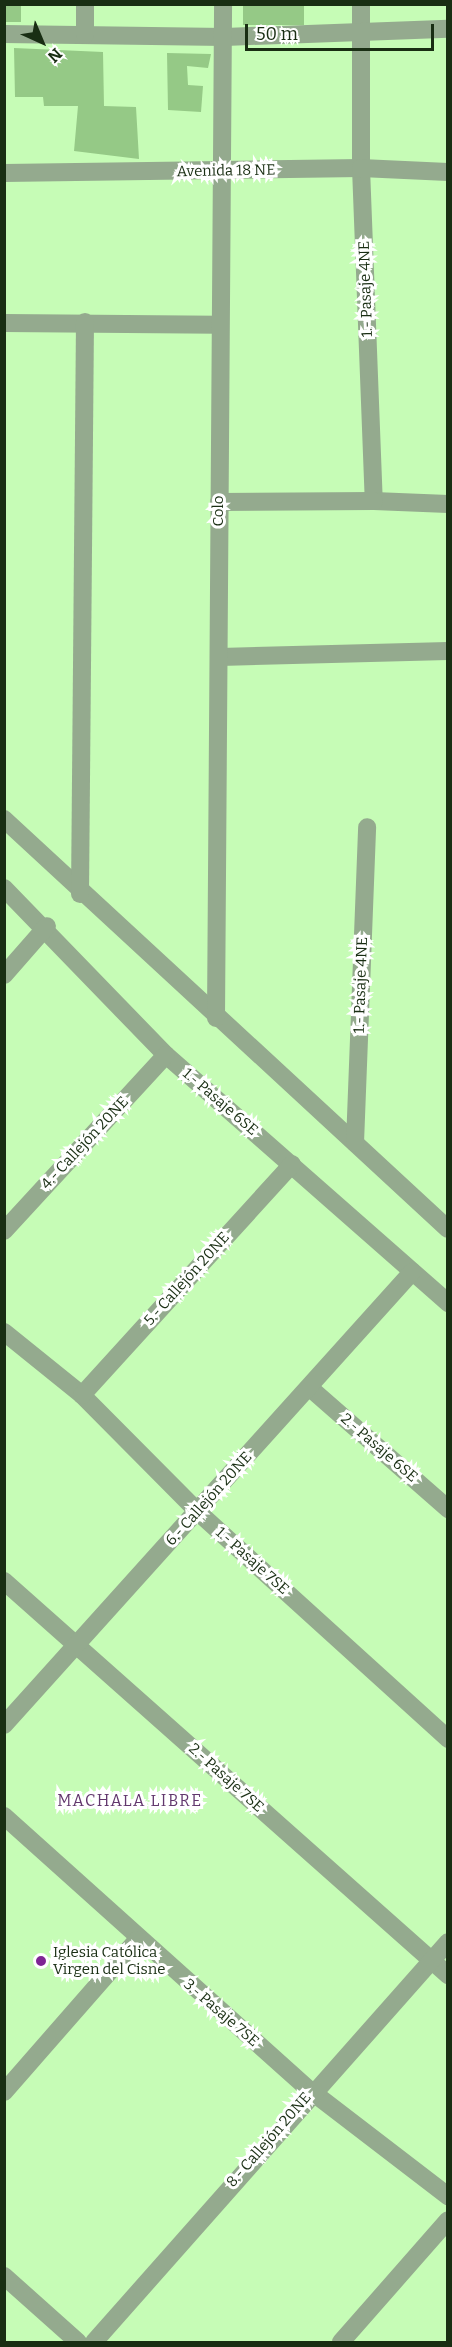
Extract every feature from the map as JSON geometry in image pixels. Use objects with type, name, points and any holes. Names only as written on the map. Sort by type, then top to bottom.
[{"type":"street","points":[[85,4],[85,35]]},
{"type":"street","name":"Colo","points":[[216,1018],[220,657],[219,172],[225,37],[223,4]]},
{"type":"street","name":"1.- Pasaje 4NE","points":[[362,4],[361,168],[374,501]]},
{"type":"street","points":[[4,34],[225,37],[447,29]]},
{"type":"street","name":"Avenida 18 NE","points":[[4,173],[219,172],[361,168],[447,172]]},
{"type":"street","points":[[4,322],[218,325]]},
{"type":"street","points":[[80,894],[85,322]]},
{"type":"street","points":[[219,502],[374,501],[447,504]]},
{"type":"street","points":[[220,657],[447,651]]},
{"type":"street","points":[[4,819],[80,894],[447,1229]]},
{"type":"street","name":"1.- Pasaje 4NE","points":[[355,1143],[367,827]]},
{"type":"street","name":"1.- Pasaje 6SE","points":[[4,888],[47,926],[166,1055],[447,1303]]},
{"type":"street","points":[[4,975],[47,926]]},
{"type":"street","name":"4.- Callejón 20NE","points":[[4,1231],[166,1055]]},
{"type":"street","name":"5.- Callejón 20NE","points":[[82,1395],[292,1164]]},
{"type":"street","name":"6.- Callejón 20NE","points":[[4,1725],[310,1388],[412,1272]]},
{"type":"street","name":"1.- Pasaje 7SE","points":[[4,1332],[82,1395],[198,1512],[447,1739]]},
{"type":"street","name":"2.- Pasaje 6SE","points":[[310,1388],[447,1509]]},
{"type":"street","name":"2.- Pasaje 7SE","points":[[4,1581],[447,1975]]},
{"type":"street","name":"3.- Pasaje 7SE","points":[[4,1816],[138,1940],[311,2091],[447,2196]]},
{"type":"street","points":[[4,2092],[138,1940]]},
{"type":"street","name":"8.- Callejón 20NE","points":[[94,2343],[311,2091],[447,1942]]},
{"type":"street","points":[[341,2343],[447,2220]]},
{"type":"street","points":[[4,2276],[78,2343]]},
{"type":"building","points":[[4,4],[21,4],[21,22],[4,22]]},
{"type":"building","points":[[243,4],[304,4],[304,25],[243,25]]},
{"type":"building","points":[[14,48],[103,52],[104,106],[136,107],[139,159],[74,151],[78,106],[44,106],[43,97],[15,97]]},
{"type":"building","points":[[167,53],[211,54],[208,68],[187,66],[188,85],[203,86],[201,112],[168,110]]},
{"type":"place","name":"Iglesia Católica Virgen del Cisne","points":[[41,1961]]},
{"type":"district","name":"MACHALA LIBRE","points":[[130,1801]]}]
